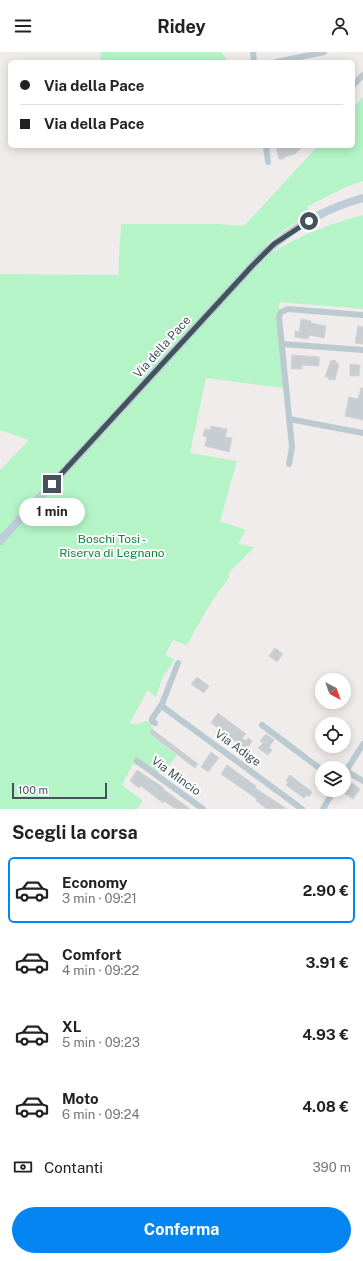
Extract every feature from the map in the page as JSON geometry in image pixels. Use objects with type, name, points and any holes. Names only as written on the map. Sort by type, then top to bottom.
[{"type":"main road","name":"Via della Pace","points":[[0,541],[263,254],[288,234],[309,221],[342,205],[363,198]]},
{"type":"street","points":[[286,60],[324,52]]},
{"type":"street","points":[[355,83],[363,75]]},
{"type":"street","points":[[266,148],[268,162]]},
{"type":"street","points":[[288,464],[292,447],[279,317],[281,312],[285,309],[363,315]]},
{"type":"street","points":[[282,344],[363,350]]},
{"type":"street","points":[[289,419],[363,433]]},
{"type":"street","points":[[155,723],[152,719],[162,704],[178,663]]},
{"type":"street","name":"Via Adige","points":[[162,704],[163,707],[302,809]]},
{"type":"street","points":[[262,725],[315,765]]},
{"type":"street","points":[[351,763],[363,744]]},
{"type":"street","name":"Via Mincio","points":[[137,761],[202,809]]},
{"type":"street","points":[[351,775],[363,781]]},
{"type":"street","points":[[323,809],[330,797]]},
{"type":"green space","points":[[101,52],[221,52],[227,60],[100,60]]},
{"type":"green space","name":"Boschi Tosi - Riserva di Legnano","points":[[363,97],[363,181],[348,186],[308,206],[308,215],[287,228],[266,245],[273,252],[316,230],[363,215],[363,309],[279,302],[283,388],[206,378],[190,453],[237,461],[220,521],[246,530],[238,544],[255,547],[230,571],[229,578],[212,602],[187,645],[173,640],[165,655],[174,659],[163,676],[156,697],[148,690],[129,724],[137,724],[147,721],[152,724],[151,726],[153,727],[149,734],[177,755],[163,773],[159,773],[141,761],[137,766],[133,764],[122,785],[143,801],[137,809],[0,809],[0,470],[29,440],[0,430],[0,274],[118,275],[121,224],[217,224],[244,226],[316,148],[355,148],[355,106]]},
{"type":"building","points":[[276,148],[301,148],[295,154],[284,157],[284,159],[279,159]]},
{"type":"building","points":[[301,319],[326,326],[324,338],[309,335],[308,339],[295,337],[295,331],[299,332]]},
{"type":"building","points":[[358,326],[363,327],[363,344],[355,343]]},
{"type":"building","points":[[292,355],[319,357],[319,366],[302,365],[302,369],[291,369]]},
{"type":"building","points":[[331,360],[336,361],[336,363],[339,364],[335,380],[325,377]]},
{"type":"building","points":[[350,364],[360,365],[359,376],[350,376]]},
{"type":"building","points":[[361,388],[363,388],[363,420],[345,416],[349,397],[358,399]]},
{"type":"building","points":[[211,426],[227,429],[225,437],[232,438],[229,452],[205,446],[207,437],[203,436],[205,429],[210,430]]},
{"type":"building","points":[[275,648],[283,654],[277,662],[269,656]]},
{"type":"building","points":[[197,677],[209,686],[204,693],[191,684]]},
{"type":"building","points":[[218,713],[246,734],[242,738],[246,741],[248,738],[252,741],[244,753],[240,750],[242,746],[211,723]]},
{"type":"building","points":[[152,729],[198,764],[195,768],[149,733]]},
{"type":"building","points":[[266,734],[274,740],[269,747],[272,750],[268,755],[258,748],[263,743],[260,741]]},
{"type":"building","points":[[211,752],[219,758],[208,772],[201,767]]},
{"type":"building","points":[[227,765],[256,786],[255,788],[287,809],[267,809],[256,801],[257,799],[221,774]]},
{"type":"building","points":[[137,770],[164,788],[163,789],[190,809],[176,809],[164,801],[163,803],[141,786],[139,788],[130,781]]},
{"type":"building","points":[[290,775],[312,792],[309,797],[307,795],[304,798],[286,785],[288,782],[286,780]]},
{"type":"building","points":[[352,783],[360,789],[353,799],[350,797]]},
{"type":"route","points":[[52,484],[263,254],[274,244],[309,221]]}]
